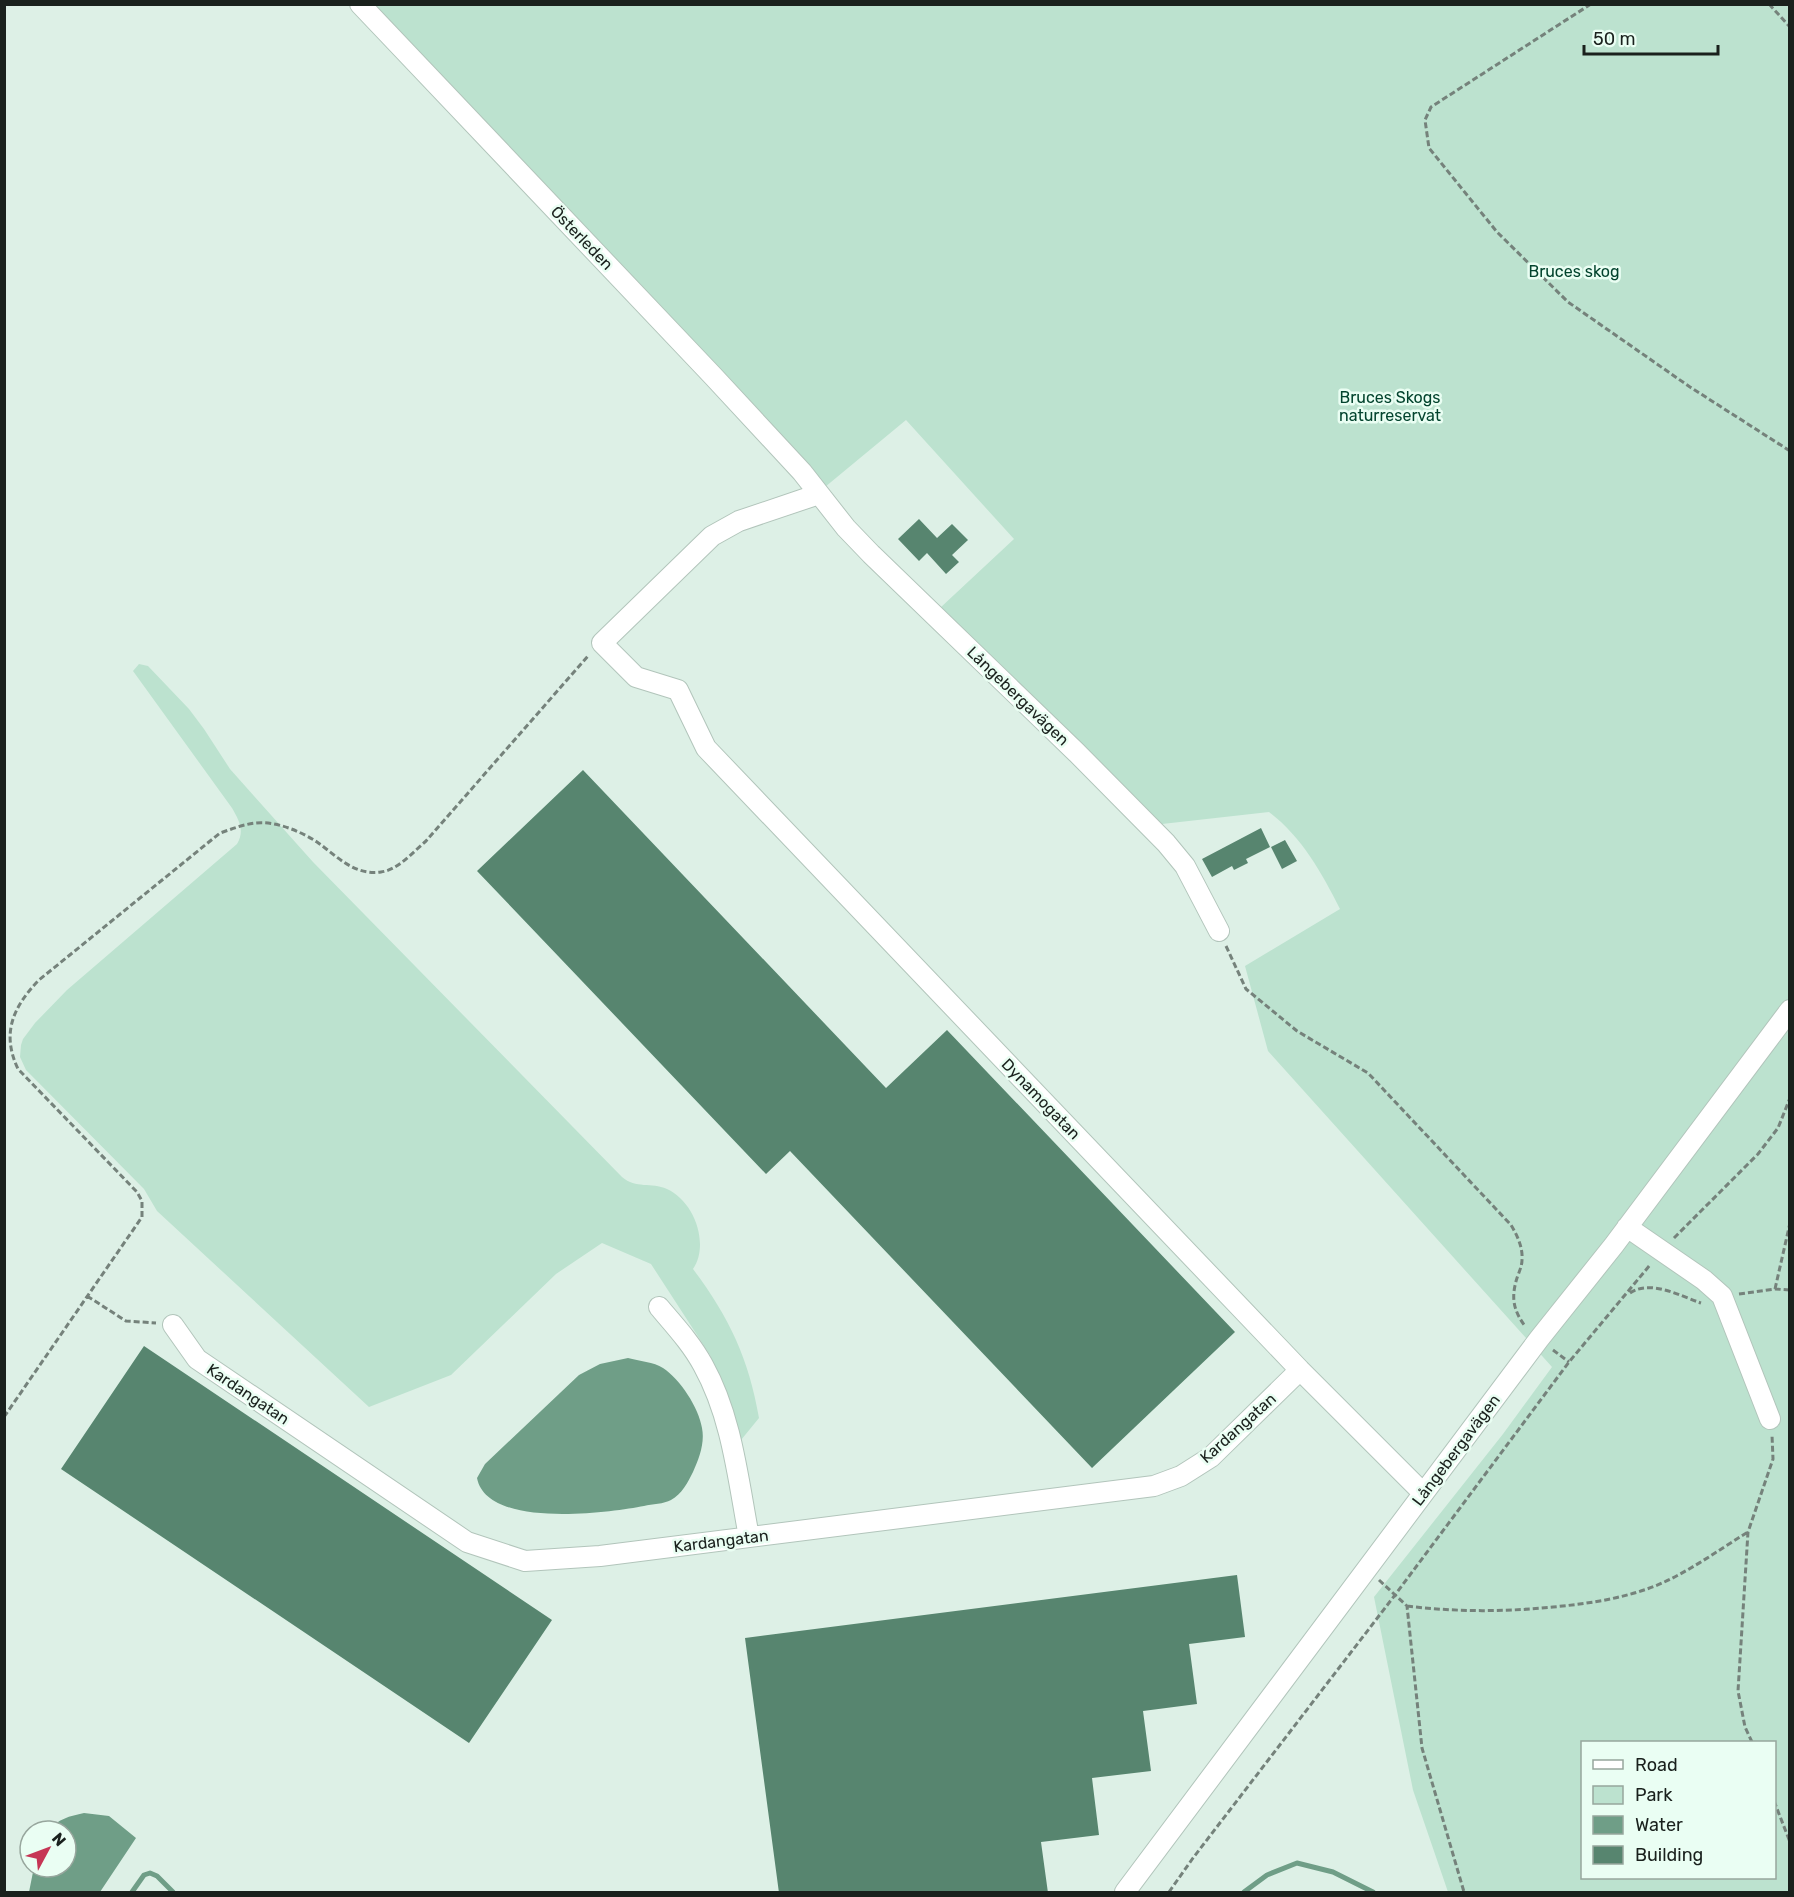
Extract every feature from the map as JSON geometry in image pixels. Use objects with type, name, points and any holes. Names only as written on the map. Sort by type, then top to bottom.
[{"type":"street","name":"Österleden","points":[[360,4],[802,472]]},
{"type":"street","name":"Långebergavägen","points":[[802,472],[846,528],[887,571],[1077,753],[1166,843],[1189,873],[1219,931]]},
{"type":"street","points":[[602,643],[712,536],[739,521],[819,494]]},
{"type":"street","name":"Dynamogatan","points":[[602,643],[636,677],[678,690],[706,747],[1300,1370],[1423,1493]]},
{"type":"street","name":"Långebergavägen","points":[[1125,1893],[1423,1493],[1790,1010]]},
{"type":"street","points":[[1627,1227],[1704,1280],[1726,1305],[1770,1419]]},
{"type":"street","points":[[658,1307],[688,1341],[704,1366],[729,1427],[748,1537]]},
{"type":"street","name":"Kardangatan","points":[[173,1325],[197,1359],[467,1542],[525,1561],[561,1560],[1154,1486],[1181,1476],[1211,1457],[1300,1370]]},
{"type":"path","points":[[1591,4],[1431,107],[1425,120],[1429,148],[1497,232],[1568,302],[1690,387],[1790,451]]},
{"type":"path","points":[[1769,4],[1790,27]]},
{"type":"path","points":[[4,1416],[142,1217],[142,1201],[137,1192],[18,1069],[11,1054],[10,1030],[17,1005],[39,980],[220,833],[256,823],[271,824],[295,830],[352,868],[366,872],[382,872],[391,869],[426,841],[578,665],[602,643]]},
{"type":"path","points":[[1219,931],[1246,989],[1297,1031],[1368,1073],[1511,1225],[1518,1236],[1522,1261],[1515,1285],[1514,1305],[1518,1317],[1539,1339],[1569,1362]]},
{"type":"path","points":[[1169,1893],[1192,1858],[1395,1595],[1569,1362],[1661,1251],[1758,1154],[1778,1128],[1790,1098]]},
{"type":"path","points":[[1775,1289],[1790,1223]]},
{"type":"path","points":[[1626,1295],[1635,1289],[1654,1287],[1726,1305],[1775,1289],[1790,1290]]},
{"type":"path","points":[[87,1296],[126,1321],[173,1325]]},
{"type":"path","points":[[1751,1741],[1745,1727],[1738,1691],[1748,1532],[1773,1459],[1770,1419]]},
{"type":"path","points":[[1368,1569],[1407,1606],[1444,1611],[1506,1611],[1596,1602],[1645,1590],[1689,1568],[1748,1532]]},
{"type":"path","points":[[1407,1606],[1422,1748],[1464,1893]]},
{"type":"path","points":[[1776,1806],[1790,1842]]},
{"type":"green space","name":"Bruces Skogs naturreservat","points":[[364,5],[1789,5],[1789,1892],[1448,1892],[1413,1790],[1374,1597],[1503,1434],[1552,1367],[1268,1051],[1245,966],[1340,909],[1326,882],[1301,844],[1269,812],[1162,824],[940,608],[1014,539],[906,420],[825,487]]},
{"type":"green space","points":[[139,664],[148,666],[189,709],[230,769],[313,862],[622,1177],[633,1183],[667,1189],[685,1203],[692,1213],[699,1236],[698,1259],[693,1269],[717,1304],[736,1339],[755,1397],[759,1418],[741,1440],[710,1355],[651,1264],[602,1243],[556,1274],[451,1375],[369,1407],[157,1211],[144,1189],[26,1070],[20,1057],[21,1045],[35,1023],[67,990],[237,844],[241,835],[237,817],[232,808],[133,671]]},
{"type":"water","points":[[628,1358],[655,1364],[676,1379],[688,1395],[700,1420],[703,1439],[699,1456],[689,1480],[678,1494],[665,1502],[627,1509],[578,1514],[550,1514],[524,1511],[502,1505],[486,1494],[477,1478],[485,1464],[579,1375],[600,1364]]},
{"type":"water","points":[[84,1813],[109,1816],[136,1838],[100,1892],[29,1892],[32,1879],[78,1879],[78,1819],[64,1819]]},
{"type":"building","points":[[919,519],[937,538],[952,524],[968,540],[952,555],[959,562],[946,574],[927,553],[919,561],[898,539]]},
{"type":"building","points":[[583,770],[886,1088],[947,1030],[1235,1332],[1092,1468],[790,1151],[766,1174],[477,871]]},
{"type":"building","points":[[1261,828],[1270,847],[1246,859],[1248,863],[1234,870],[1232,866],[1212,877],[1202,859]]},
{"type":"building","points":[[1285,840],[1297,861],[1282,869],[1271,847]]},
{"type":"building","points":[[144,1346],[552,1620],[469,1743],[61,1469]]},
{"type":"building","points":[[1237,1575],[1245,1637],[1189,1644],[1197,1704],[1143,1711],[1151,1771],[1092,1778],[1099,1835],[1041,1842],[1048,1893],[779,1893],[745,1638]]},
{"type":"waterway","points":[[1244,1892],[1267,1875],[1297,1863],[1333,1872],[1373,1892]]},
{"type":"waterway","points":[[132,1892],[144,1875],[150,1873],[157,1876],[173,1892]]},
{"type":"park label","name":"Bruces skog","points":[[1574,271]]}]
